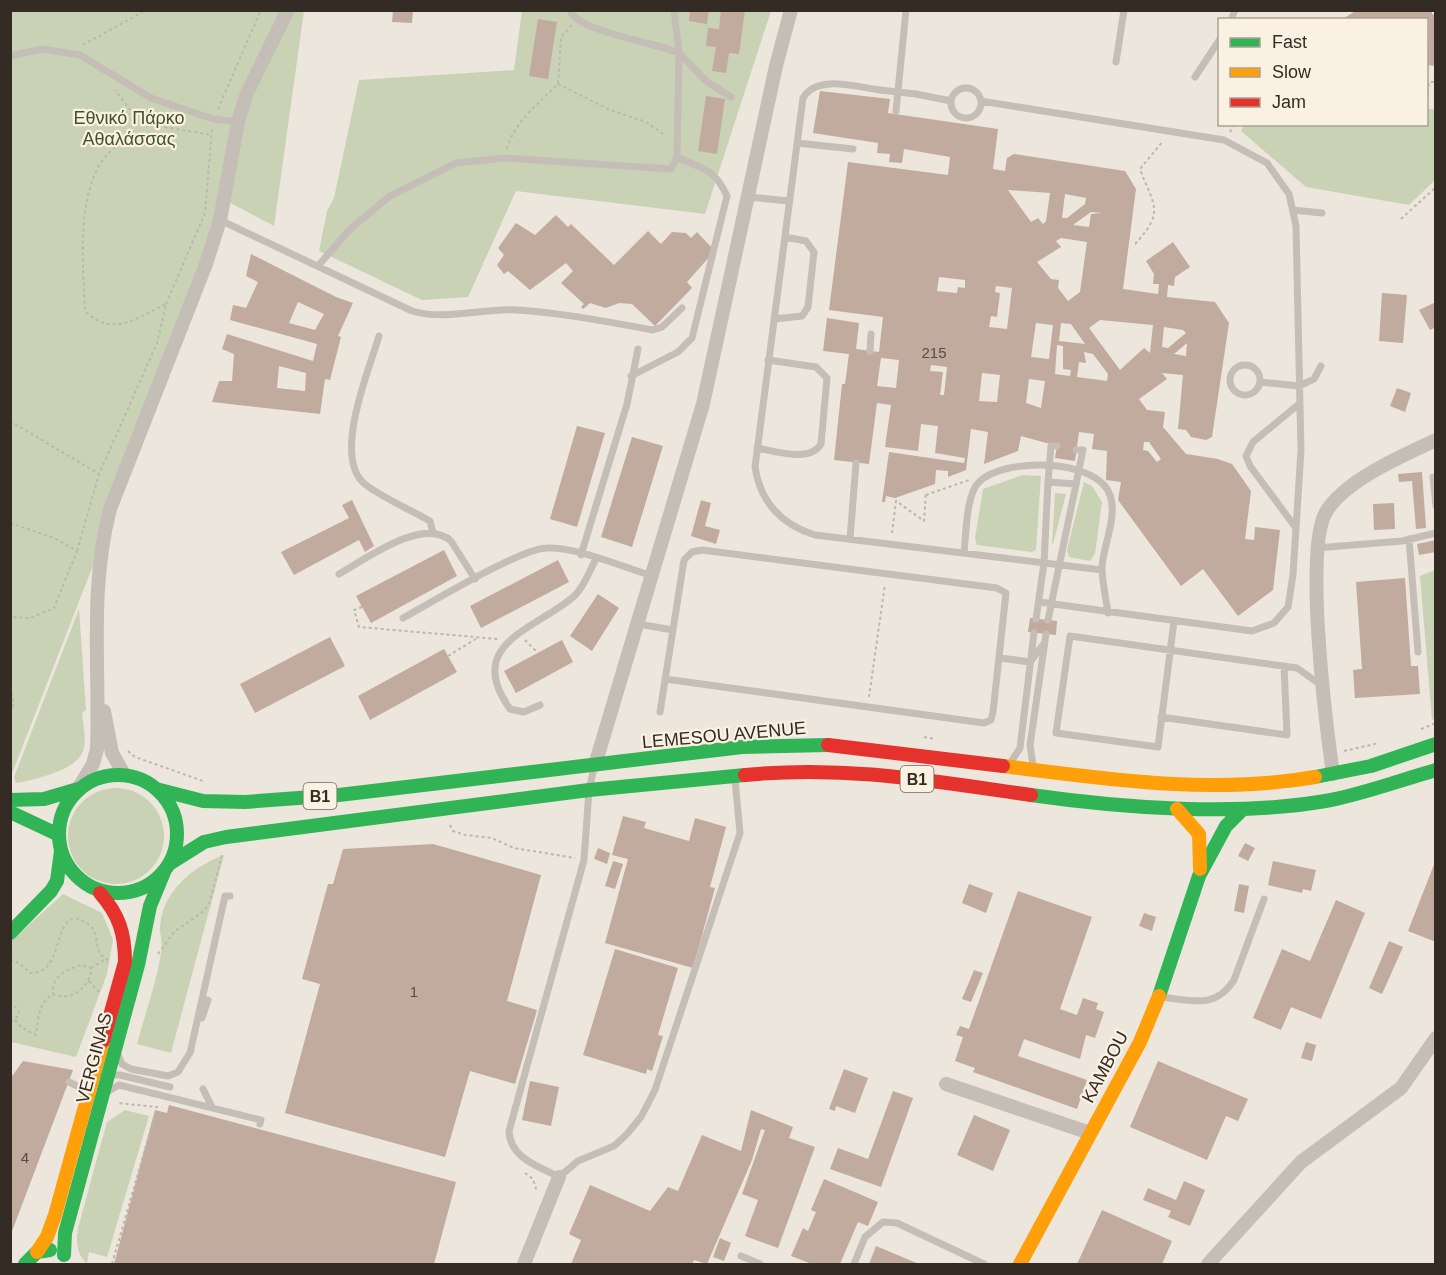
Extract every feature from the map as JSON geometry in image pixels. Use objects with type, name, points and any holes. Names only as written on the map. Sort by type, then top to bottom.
[{"type":"main road","name":"LEMESOU AVENUE","points":[[156,789],[203,801],[245,802],[339,795],[742,747],[836,744],[1036,772],[1172,784],[1233,785],[1292,781],[1333,774],[1371,766],[1436,744]]},
{"type":"main road","name":"B1","points":[[100,892],[118,895],[135,892],[151,884],[167,868],[204,842],[226,837],[589,790],[734,774],[823,771],[885,774],[1063,801],[1177,809],[1243,809],[1331,800],[1436,770]]},
{"type":"main road","points":[[10,800],[44,799],[78,789],[96,778],[124,774]]},
{"type":"main road","name":"B1","points":[[124,774],[141,779],[156,789],[169,805],[176,824],[176,845],[167,868]]},
{"type":"main road","points":[[10,933],[51,891],[57,881],[61,851],[60,818],[67,802],[78,789]]},
{"type":"main road","points":[[1177,809],[1199,834],[1199,876]]},
{"type":"main road","points":[[1199,876],[1209,863],[1220,832],[1243,809]]},
{"type":"main road","points":[[10,812],[59,835]]},
{"type":"main road","points":[[61,851],[70,869],[84,885],[100,892]]},
{"type":"main road","name":"VERGINAS","points":[[68,1260],[65,1233],[108,1103],[108,1077],[138,965],[154,889],[167,868]]},
{"type":"main road","name":"KAMBOU","points":[[1020,1264],[1140,1042],[1159,996],[1199,876]]},
{"type":"main road","name":"VERGINAS","points":[[25,1264],[47,1237],[55,1215],[125,962],[126,934],[117,910],[100,892]]},
{"type":"main road","points":[[37,1252],[47,1249],[68,1260]]},
{"type":"street","points":[[78,789],[96,754],[98,680],[95,613],[100,547],[110,509],[206,264],[220,220],[238,122],[247,93],[288,10]]},
{"type":"street","points":[[595,765],[703,404],[776,66],[791,10]]},
{"type":"street","points":[[1333,774],[1323,687],[1316,548],[1320,526],[1326,511],[1338,496],[1354,484],[1436,440]]},
{"type":"street","points":[[98,680],[112,753],[124,774]]},
{"type":"street","points":[[1208,1264],[1301,1162],[1401,1088],[1436,1038]]},
{"type":"street","points":[[946,1084],[1090,1133]]},
{"type":"street","points":[[524,1264],[559,1177]]},
{"type":"lane","points":[[570,10],[577,22],[590,28],[662,45],[679,52],[706,81],[731,97]]},
{"type":"lane","points":[[318,266],[350,229],[390,196],[456,163],[505,158],[671,169],[677,157],[679,52],[674,10]]},
{"type":"lane","points":[[896,111],[906,10]]},
{"type":"lane","points":[[1116,62],[1124,10]]},
{"type":"lane","points":[[1195,77],[1218,42]]},
{"type":"lane","points":[[10,57],[42,50],[66,52],[95,63],[151,98],[213,119],[238,122]]},
{"type":"lane","points":[[951,101],[916,94],[822,84],[808,89],[803,98],[757,448],[757,480],[768,502],[784,521],[815,535],[1102,570]]},
{"type":"lane","points":[[981,100],[979,111],[966,118],[957,115],[951,101],[955,92],[964,88],[973,89],[981,100],[1224,140],[1260,158],[1278,177],[1289,194],[1293,210],[1300,471],[1288,607],[1274,623],[1252,631],[1039,602]]},
{"type":"lane","points":[[797,143],[853,149]]},
{"type":"lane","points":[[632,376],[678,352],[692,338],[727,196],[718,178],[677,157]]},
{"type":"lane","points":[[748,197],[789,201]]},
{"type":"lane","points":[[1293,210],[1322,213]]},
{"type":"lane","points":[[220,220],[412,311],[428,315],[514,310],[554,313],[653,330],[662,327],[682,308]]},
{"type":"lane","points":[[774,319],[802,316],[806,311],[809,297],[814,252],[806,241],[785,237]]},
{"type":"lane","points":[[870,351],[872,334]]},
{"type":"lane","points":[[379,336],[351,434],[350,453],[364,484],[430,521],[433,532]]},
{"type":"lane","points":[[581,555],[627,404],[638,349]]},
{"type":"lane","points":[[757,448],[807,454],[816,451],[821,444],[827,378],[816,367],[768,360]]},
{"type":"lane","points":[[1250,366],[1258,372],[1260,382],[1256,390],[1242,394],[1234,390],[1230,376],[1236,368],[1250,366]]},
{"type":"lane","points":[[1260,382],[1299,386],[1314,379],[1321,366]]},
{"type":"lane","points":[[1296,528],[1250,466],[1246,456],[1253,442],[1299,404]]},
{"type":"lane","points":[[1036,619],[1044,563],[1051,446],[1057,446]]},
{"type":"lane","points":[[1048,620],[1083,450],[1076,450]]},
{"type":"lane","points":[[850,539],[856,463]]},
{"type":"lane","points":[[964,553],[972,492],[982,479],[1021,464],[1086,471],[1098,478],[1110,495],[1112,506],[1102,570],[1108,613]]},
{"type":"lane","points":[[1433,477],[1436,506]]},
{"type":"lane","points":[[1048,482],[1076,484]]},
{"type":"lane","points":[[339,574],[408,536],[433,532],[452,541],[476,579]]},
{"type":"lane","points":[[1316,548],[1409,539],[1436,533]]},
{"type":"lane","points":[[1409,539],[1419,652]]},
{"type":"lane","points":[[403,618],[533,550],[554,548],[652,576]]},
{"type":"lane","points":[[660,712],[665,679],[684,561],[688,553],[702,550],[1002,589],[1006,594],[993,712],[991,720],[984,723],[665,679]]},
{"type":"lane","points":[[540,705],[524,712],[514,712],[506,704],[495,682],[496,662],[510,640],[518,633],[575,595],[596,559]]},
{"type":"lane","points":[[1174,621],[1171,649],[1161,717],[1158,747],[1056,733],[1070,636],[1171,649],[1284,666],[1302,671],[1323,687]]},
{"type":"lane","points":[[639,624],[673,630]]},
{"type":"lane","points":[[1005,768],[1020,748],[1034,633]]},
{"type":"lane","points":[[1036,772],[1030,745],[1046,634]]},
{"type":"lane","points":[[1030,662],[1044,644]]},
{"type":"lane","points":[[1000,658],[1030,662]]},
{"type":"lane","points":[[1161,717],[1287,735],[1284,666]]},
{"type":"lane","points":[[691,754],[699,745],[784,738],[866,741]]},
{"type":"lane","points":[[931,747],[953,759]]},
{"type":"lane","points":[[595,765],[589,790],[584,860],[509,1131],[512,1148],[519,1155],[559,1177],[578,1161],[614,1146],[641,1117],[655,1090],[740,833],[734,774]]},
{"type":"lane","points":[[190,1053],[225,896],[230,896]]},
{"type":"lane","points":[[1159,996],[1199,1001],[1219,997],[1227,992],[1234,981],[1264,899]]},
{"type":"lane","points":[[116,1050],[122,1064],[131,1069],[168,1076],[178,1072],[190,1053],[208,1000]]},
{"type":"lane","points":[[108,1077],[120,1075],[171,1087]]},
{"type":"lane","points":[[69,1082],[90,1092]]},
{"type":"lane","points":[[108,1103],[107,1093],[119,1085],[261,1120],[260,1124]]},
{"type":"lane","points":[[203,1089],[209,1106]]},
{"type":"lane","points":[[854,1264],[865,1238],[883,1222],[897,1223],[984,1264]]},
{"type":"lane","points":[[741,1256],[760,1264]]},
{"type":"path","points":[[66,52],[146,10]]},
{"type":"path","points":[[10,617],[30,618],[54,608],[77,551],[99,474],[158,343],[166,304],[205,213],[213,119],[261,10]]},
{"type":"path","points":[[505,158],[510,140],[526,115],[558,84],[561,37],[563,32],[577,22]]},
{"type":"path","points":[[558,84],[608,109],[646,122],[677,142]]},
{"type":"path","points":[[115,90],[135,116],[131,132],[101,163],[88,196],[83,258],[85,311],[96,322],[119,326],[166,304]]},
{"type":"path","points":[[134,122],[212,135]]},
{"type":"path","points":[[1135,244],[1147,232],[1155,210],[1153,194],[1140,169],[1160,147],[1168,131]]},
{"type":"path","points":[[1401,219],[1436,187]]},
{"type":"path","points":[[10,421],[99,474]]},
{"type":"path","points":[[926,495],[976,477],[982,479]]},
{"type":"path","points":[[10,523],[54,538],[77,551]]},
{"type":"path","points":[[362,607],[354,610],[359,627],[510,640]]},
{"type":"path","points":[[518,633],[538,653]]},
{"type":"path","points":[[448,656],[479,637]]},
{"type":"path","points":[[10,687],[14,704],[10,711]]},
{"type":"path","points":[[1416,731],[1436,723]]},
{"type":"path","points":[[1330,754],[1384,741]]},
{"type":"path","points":[[126,750],[135,758],[212,782]]},
{"type":"path","points":[[450,825],[453,831],[465,835],[492,838],[514,848],[584,860]]},
{"type":"path","points":[[154,961],[174,932],[204,911],[210,902],[223,850]]},
{"type":"path","points":[[10,960],[19,963],[30,973],[39,971],[57,954],[63,927],[74,918],[94,929],[100,954],[105,959],[117,963]]},
{"type":"path","points":[[105,959],[91,968],[89,981],[93,988],[107,995]]},
{"type":"path","points":[[15,1020],[21,1027],[36,1035],[42,1004],[53,994],[53,986],[63,973],[82,965],[91,968]]},
{"type":"path","points":[[53,994],[71,995],[89,981]]},
{"type":"path","points":[[10,1002],[19,1011],[15,1020],[10,1022]]},
{"type":"path","points":[[108,1103],[157,1107],[112,1264]]},
{"type":"path","points":[[523,1171],[533,1179],[536,1199]]},
{"type":"green space","name":"Εθνικό Πάρκο Αθαλάσσας","points":[[11,11],[304,11],[274,226],[225,200],[131,468],[11,776]]},
{"type":"green space","points":[[522,11],[771,11],[705,214],[516,191],[468,297],[422,300],[319,251],[327,211],[334,198],[359,80],[514,70]]},
{"type":"green space","points":[[1435,91],[1435,180],[1409,205],[1306,187],[1241,131],[1244,126],[1428,126],[1428,109],[1434,109]]},
{"type":"green space","points":[[1023,475],[1041,476],[1036,550],[1031,552],[977,545],[975,538],[983,489]]},
{"type":"green space","points":[[1084,482],[1092,486],[1102,502],[1095,554],[1090,561],[1069,557],[1067,550]]},
{"type":"green space","points":[[1055,493],[1066,494],[1053,544],[1052,543]]},
{"type":"green space","points":[[1435,570],[1436,718],[1432,720],[1420,576]]},
{"type":"green space","points":[[79,609],[86,710],[82,713],[85,737],[83,751],[73,764],[64,769],[44,777],[16,783],[14,777]]},
{"type":"green space","points":[[116,788],[134,792],[150,802],[160,818],[164,836],[160,854],[150,870],[134,880],[116,884],[98,880],[82,870],[72,854],[68,836],[72,818],[82,802],[98,792]]},
{"type":"green space","points":[[224,855],[171,1053],[137,1044],[159,965],[162,947],[160,927],[167,902],[173,891],[191,873]]},
{"type":"green space","points":[[63,894],[102,913],[113,940],[107,974],[76,1057],[11,1042],[11,941]]},
{"type":"green space","points":[[125,1110],[149,1116],[107,1257],[89,1252],[87,1264],[78,1247],[78,1228],[107,1122]]},
{"type":"building","points":[[393,10],[413,10],[412,23],[392,22]]},
{"type":"building","points":[[690,10],[709,10],[707,24],[689,21]]},
{"type":"building","points":[[721,10],[745,10],[739,54],[729,53],[726,73],[712,71],[716,47],[706,46],[708,28],[719,29]]},
{"type":"building","points":[[1357,10],[1432,10],[1432,14],[1436,15],[1436,66],[1428,65],[1428,18],[1344,18]]},
{"type":"building","points":[[538,19],[557,22],[548,79],[529,76]]},
{"type":"building","points":[[820,91],[890,99],[888,113],[998,129],[993,169],[1005,171],[1007,158],[1014,154],[1125,171],[1136,189],[1123,289],[1158,294],[1159,284],[1153,284],[1154,274],[1146,261],[1173,242],[1190,267],[1175,277],[1174,286],[1168,285],[1167,297],[1215,302],[1229,323],[1212,437],[1206,440],[1191,437],[1186,430],[1178,429],[1183,375],[1162,373],[1167,379],[1139,399],[1147,410],[1165,412],[1163,427],[1186,454],[1218,459],[1232,464],[1251,491],[1245,539],[1254,540],[1255,527],[1280,530],[1273,590],[1238,616],[1203,569],[1181,586],[1118,500],[1121,482],[1106,480],[1107,451],[1092,449],[1094,434],[1079,432],[1075,461],[1055,458],[1057,446],[1021,436],[1018,451],[984,464],[988,432],[971,429],[966,470],[948,477],[948,471],[936,470],[935,484],[895,498],[886,496],[885,502],[882,502],[889,452],[964,463],[965,458],[935,453],[938,426],[921,424],[918,451],[885,447],[891,405],[877,403],[869,464],[834,460],[842,384],[845,384],[849,354],[823,351],[827,318],[859,323],[856,349],[879,352],[883,317],[829,310],[848,162],[948,175],[950,157],[904,149],[902,163],[889,162],[890,154],[877,153],[878,143],[813,133]],"holes":[[[1008,190],[1050,193],[1046,221],[1043,224],[1038,218],[1031,222]],[[1065,194],[1086,198],[1085,204],[1067,218],[1062,218]],[[1091,212],[1102,213],[1091,214],[1089,227],[1073,225]],[[1061,238],[1087,242],[1080,292],[1068,301],[1058,288],[1059,280],[1051,279],[1037,262],[1061,247],[1056,241]],[[939,277],[965,280],[965,288],[958,287],[957,293],[937,291]],[[996,286],[1012,288],[1007,329],[989,327],[991,316],[997,317],[1000,293],[995,292]],[[1100,320],[1153,325],[1150,353],[1144,348],[1120,370],[1089,328]],[[1036,323],[1053,325],[1049,359],[1031,357]],[[1061,323],[1071,324],[1085,344],[1059,341]],[[1164,327],[1183,330],[1186,333],[1168,348],[1162,347]],[[1187,343],[1186,356],[1174,354]],[[1057,345],[1063,346],[1063,369],[1071,370],[1070,376],[1055,374]],[[1084,352],[1093,354],[1108,374],[1107,381],[1077,377],[1079,362],[1086,363]],[[881,358],[899,360],[896,388],[877,386]],[[931,365],[947,367],[944,395],[940,395],[943,372],[930,371]],[[982,373],[1000,375],[997,402],[979,401]],[[1029,379],[1045,381],[1041,408],[1026,403]],[[1144,442],[1149,442],[1161,459],[1157,462],[1148,451],[1143,450]]]},
{"type":"building","points":[[706,96],[725,99],[717,154],[698,151]]},
{"type":"building","points":[[556,215],[568,227],[571,224],[614,265],[648,231],[661,244],[672,232],[686,233],[691,238],[697,232],[713,249],[712,254],[687,282],[692,288],[655,326],[632,304],[619,303],[606,308],[590,303],[583,309],[581,307],[584,304],[561,283],[573,271],[566,263],[530,290],[508,271],[504,274],[497,265],[504,255],[498,248],[516,223],[535,235]]},
{"type":"building","points":[[251,254],[336,297],[353,303],[338,336],[341,337],[330,380],[325,379],[320,414],[212,402],[219,381],[232,381],[234,354],[222,349],[227,334],[313,361],[317,344],[230,320],[233,305],[246,308],[258,282],[246,276]],"holes":[[[298,302],[324,314],[315,330],[289,323]],[[279,366],[306,373],[305,391],[277,388]]]},
{"type":"building","points":[[1382,293],[1407,295],[1403,343],[1379,341]]},
{"type":"building","points":[[1436,302],[1436,327],[1430,330],[1419,310]]},
{"type":"building","points":[[1397,388],[1411,393],[1405,412],[1390,406]]},
{"type":"building","points":[[577,426],[605,433],[577,527],[550,519]]},
{"type":"building","points":[[632,437],[663,446],[632,547],[601,537]]},
{"type":"building","points":[[1422,472],[1426,528],[1416,529],[1412,481],[1399,482],[1398,474]]},
{"type":"building","points":[[352,500],[374,546],[365,552],[359,540],[294,575],[281,552],[349,518],[342,505]]},
{"type":"building","points":[[701,500],[711,503],[705,526],[720,530],[716,544],[691,536]]},
{"type":"building","points":[[1394,503],[1395,529],[1374,530],[1373,504]]},
{"type":"building","points":[[1436,540],[1436,552],[1419,555],[1417,544]]},
{"type":"building","points":[[444,550],[457,576],[371,623],[356,596]]},
{"type":"building","points":[[558,560],[569,582],[481,628],[470,606]]},
{"type":"building","points":[[1405,578],[1411,666],[1418,666],[1420,694],[1355,698],[1353,670],[1362,669],[1356,582]]},
{"type":"building","points":[[598,594],[619,608],[592,651],[570,636]]},
{"type":"building","points":[[1030,618],[1057,621],[1056,635],[1028,632]]},
{"type":"building","points":[[330,637],[345,666],[255,713],[240,684]]},
{"type":"building","points":[[562,640],[573,662],[516,693],[504,671]]},
{"type":"building","points":[[444,649],[457,672],[370,720],[358,696]]},
{"type":"building","points":[[623,816],[646,822],[644,828],[689,841],[695,818],[726,827],[710,887],[715,888],[693,968],[605,943],[628,859],[612,855]]},
{"type":"building","points":[[1245,843],[1255,848],[1248,861],[1238,856]]},
{"type":"building","points":[[433,844],[541,875],[507,1001],[537,1010],[515,1084],[470,1071],[445,1157],[285,1113],[320,984],[302,979],[328,884],[333,884],[343,849]]},
{"type":"building","points":[[598,848],[610,853],[607,864],[594,859]]},
{"type":"building","points":[[613,861],[623,864],[615,889],[605,886]]},
{"type":"building","points":[[1273,861],[1316,870],[1311,891],[1303,889],[1302,893],[1268,885]]},
{"type":"building","points":[[1436,862],[1436,942],[1408,931]]},
{"type":"building","points":[[969,884],[993,893],[986,913],[962,903]]},
{"type":"building","points":[[1239,884],[1249,886],[1244,913],[1234,911]]},
{"type":"building","points":[[1018,891],[1092,917],[1060,1009],[1077,1015],[1083,998],[1098,1003],[1096,1009],[1104,1012],[1095,1038],[1086,1035],[1080,1059],[1024,1039],[1018,1056],[1087,1080],[1077,1109],[973,1072],[975,1068],[955,1061],[963,1037],[956,1035],[960,1026],[969,1029]]},
{"type":"building","points":[[1336,900],[1365,913],[1321,1019],[1291,1007],[1281,1030],[1253,1018],[1282,949],[1310,961]]},
{"type":"building","points":[[1144,913],[1156,917],[1152,931],[1139,926]]},
{"type":"building","points":[[1389,941],[1403,947],[1382,994],[1369,988]]},
{"type":"building","points":[[615,949],[678,968],[658,1035],[663,1036],[652,1071],[647,1069],[646,1074],[583,1055]]},
{"type":"building","points":[[974,970],[983,973],[971,1002],[962,999]]},
{"type":"building","points":[[1306,1042],[1316,1045],[1312,1061],[1301,1058]]},
{"type":"building","points":[[23,1061],[73,1070],[11,1234],[10,1079]]},
{"type":"building","points":[[1158,1061],[1248,1099],[1238,1121],[1226,1116],[1207,1160],[1130,1127]]},
{"type":"building","points":[[844,1069],[868,1078],[855,1113],[836,1106],[835,1111],[829,1109]]},
{"type":"building","points":[[530,1081],[559,1087],[551,1126],[522,1120]]},
{"type":"building","points":[[893,1091],[913,1098],[881,1187],[830,1169],[838,1148],[868,1159]]},
{"type":"building","points":[[169,1105],[456,1182],[434,1264],[114,1264],[155,1110],[167,1113]]},
{"type":"building","points":[[751,1110],[793,1127],[789,1138],[815,1147],[778,1248],[745,1236],[758,1200],[742,1194],[765,1130],[761,1129],[752,1160],[707,1264],[694,1260],[692,1264],[571,1264],[581,1240],[569,1234],[590,1185],[650,1211],[668,1187],[678,1191],[702,1135],[741,1151]]},
{"type":"building","points":[[974,1115],[1010,1130],[993,1171],[957,1155]]},
{"type":"building","points":[[824,1179],[878,1202],[868,1226],[858,1222],[840,1264],[812,1264],[791,1256],[803,1228],[808,1231],[816,1212],[811,1210]]},
{"type":"building","points":[[1184,1181],[1205,1190],[1190,1226],[1168,1217],[1171,1211],[1143,1200],[1148,1188],[1176,1200]]},
{"type":"building","points":[[1102,1210],[1172,1241],[1162,1264],[1077,1264]]},
{"type":"building","points":[[720,1238],[731,1243],[724,1261],[713,1257]]},
{"type":"building","points":[[876,1246],[919,1264],[869,1264]]},
{"type":"traffic: fast","points":[[1315,777],[1371,766],[1436,744]]},
{"type":"traffic: fast","points":[[156,789],[203,801],[245,802],[339,795],[742,747],[828,745]]},
{"type":"traffic: fast","points":[[1031,795],[1142,807],[1259,808],[1331,800],[1436,770]]},
{"type":"traffic: fast","points":[[118,775],[141,779],[160,792],[173,811],[177,834],[173,857],[160,876],[141,889],[118,893],[95,889],[76,876],[63,857],[59,834],[63,811],[76,792],[95,779],[118,775]]},
{"type":"traffic: fast","points":[[169,864],[204,842],[226,837],[589,790],[745,775]]},
{"type":"traffic: fast","points":[[10,800],[44,799],[78,789]]},
{"type":"traffic: fast","points":[[1199,876],[1226,826],[1243,809]]},
{"type":"traffic: fast","points":[[10,812],[59,835]]},
{"type":"traffic: fast","points":[[10,933],[51,891],[57,881],[61,851]]},
{"type":"traffic: fast","points":[[64,1255],[65,1233],[138,965],[150,906],[164,872]]},
{"type":"traffic: fast","points":[[1159,996],[1199,876]]},
{"type":"traffic: fast","points":[[25,1264],[37,1252],[50,1250]]},
{"type":"traffic: slow","points":[[1003,766],[1120,780],[1198,785],[1238,785],[1315,777]]},
{"type":"traffic: slow","points":[[1177,809],[1199,834],[1200,869]]},
{"type":"traffic: slow","points":[[1020,1264],[1140,1042],[1159,996]]},
{"type":"traffic: slow","points":[[37,1252],[47,1237],[55,1215],[103,1041]]},
{"type":"traffic: jam","points":[[828,745],[1003,766]]},
{"type":"traffic: jam","points":[[745,775],[782,772],[854,773],[1031,795]]},
{"type":"traffic: jam","points":[[100,893],[120,925],[125,962],[103,1041]]}]
